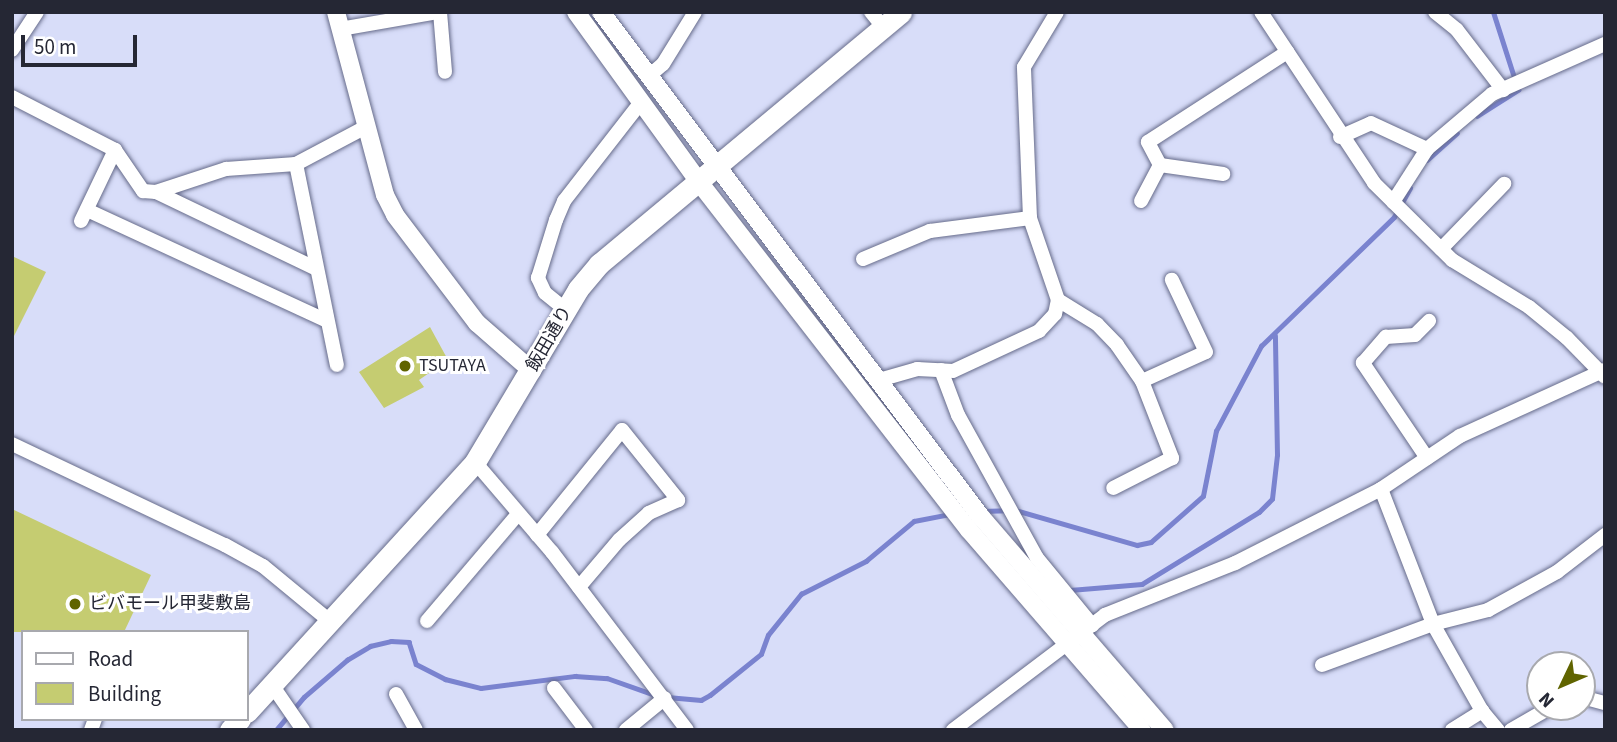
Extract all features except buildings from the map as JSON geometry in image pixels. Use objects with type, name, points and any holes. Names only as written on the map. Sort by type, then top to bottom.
[{"type":"main road","name":"飯田通り","points":[[248,711],[475,462],[566,310],[599,264],[699,182],[877,19],[901,12]]},
{"type":"street","points":[[12,50],[37,12]]},
{"type":"street","points":[[445,72],[439,12],[338,20],[385,195],[405,230],[477,323],[532,370]]},
{"type":"street","points":[[576,12],[699,182],[969,530],[1080,635]]},
{"type":"street","points":[[601,12],[981,517],[1080,635],[1165,730]]},
{"type":"street","points":[[649,76],[663,64],[695,12]]},
{"type":"street","points":[[1057,12],[1024,67],[1030,218],[1058,300],[1097,324],[1142,381],[1172,458],[1113,488]]},
{"type":"street","points":[[953,730],[1105,615],[1235,564],[1381,489],[1471,431],[1603,373],[1529,307],[1441,249],[1393,202],[1340,137],[1261,12]]},
{"type":"street","points":[[1435,12],[1457,30],[1503,89]]},
{"type":"street","points":[[1393,202],[1427,149],[1503,89],[1605,44]]},
{"type":"street","points":[[1160,165],[1148,142],[1287,52]]},
{"type":"street","points":[[12,97],[115,150],[143,191],[156,192],[317,269]]},
{"type":"street","points":[[566,310],[545,293],[538,278],[556,220],[564,201],[641,102]]},
{"type":"street","points":[[1340,137],[1371,123],[1427,149]]},
{"type":"street","points":[[156,192],[226,169],[296,163],[366,127]]},
{"type":"street","points":[[115,150],[84,215],[327,321]]},
{"type":"street","points":[[296,163],[337,365]]},
{"type":"street","points":[[1160,165],[1223,174]]},
{"type":"street","points":[[1141,201],[1160,165]]},
{"type":"street","points":[[1441,249],[1504,184]]},
{"type":"street","points":[[863,259],[930,230],[1030,218]]},
{"type":"street","points":[[1142,381],[1206,352],[1172,280]]},
{"type":"street","points":[[879,380],[917,369],[953,371],[1048,325],[1058,300]]},
{"type":"street","points":[[1427,458],[1363,363],[1386,337],[1415,335],[1429,321]]},
{"type":"street","points":[[941,370],[958,415],[1080,635],[1142,730]]},
{"type":"street","points":[[537,535],[622,430],[678,499],[649,513],[619,540],[579,587]]},
{"type":"street","points":[[12,444],[225,545],[263,566],[331,622]]},
{"type":"street","points":[[475,462],[579,587],[687,730]]},
{"type":"street","points":[[1381,489],[1433,624],[1482,711],[1498,730]]},
{"type":"street","points":[[427,621],[518,514]]},
{"type":"street","points":[[1322,665],[1433,624],[1488,610],[1518,595],[1605,535]]},
{"type":"street","points":[[272,685],[303,730]]},
{"type":"street","points":[[554,688],[586,730]]},
{"type":"street","points":[[396,694],[416,730]]},
{"type":"street","points":[[626,730],[665,698]]},
{"type":"street","points":[[1452,730],[1482,711]]},
{"type":"street","points":[[1511,730],[1527,721]]},
{"type":"waterway","points":[[1477,116],[1518,90],[1493,12]]},
{"type":"waterway","points":[[1427,160],[1457,133]]},
{"type":"waterway","points":[[1015,510],[1137,545],[1151,542],[1203,496],[1216,431],[1261,346],[1394,217],[1410,188]]},
{"type":"waterway","points":[[1070,590],[1142,584],[1259,512],[1272,499],[1277,455],[1275,336]]},
{"type":"waterway","points":[[983,511],[1006,510]]},
{"type":"waterway","points":[[667,697],[701,700],[710,695],[761,654],[768,635],[801,594],[866,561],[914,521],[950,514]]},
{"type":"waterway","points":[[276,730],[304,697],[347,660],[370,646],[391,641],[409,642],[416,664],[445,679],[481,688],[575,676],[607,678],[655,695]]},
{"type":"place","name":"TSUTAYA","points":[[405,366]]},
{"type":"place","name":"ビバモール甲斐敷島","points":[[75,604]]}]
